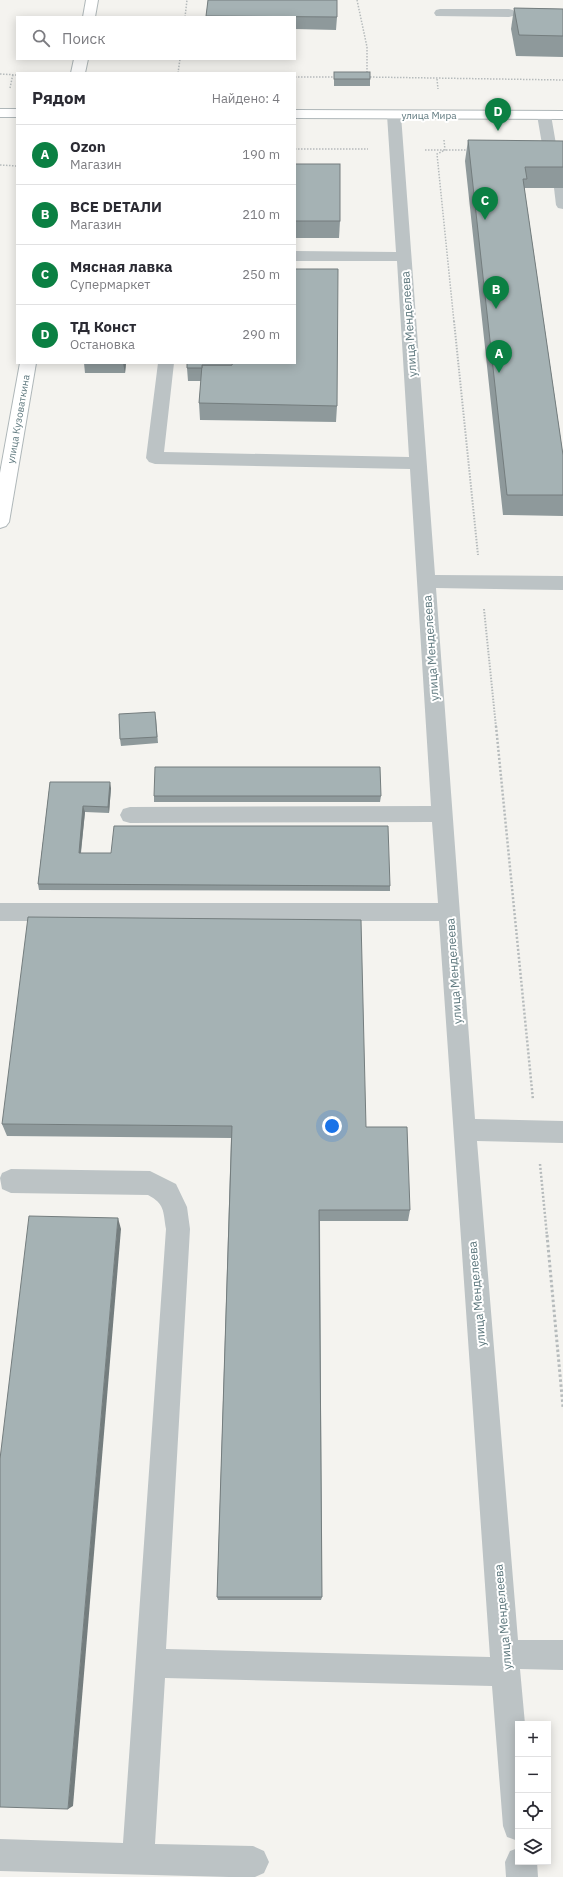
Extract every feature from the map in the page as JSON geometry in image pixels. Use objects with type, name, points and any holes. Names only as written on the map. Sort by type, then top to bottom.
[{"type":"main road","points":[[89,16],[92,0]]},
{"type":"main road","points":[[78,72],[81,60]]},
{"type":"main road","points":[[0,113],[16,113]]},
{"type":"main road","name":"улица Мира","points":[[296,114],[563,115]]},
{"type":"main road","name":"улица Кузоваткина","points":[[0,522],[28,364]]},
{"type":"street","points":[[508,0],[509,13]]},
{"type":"street","points":[[440,13],[524,14]]},
{"type":"street","name":"улица Менделеева","points":[[394,115],[398,149],[464,1130],[516,1793]]},
{"type":"street","points":[[544,115],[550,150],[556,162]]},
{"type":"street","points":[[561,188],[563,204]]},
{"type":"street","points":[[296,256],[405,257]]},
{"type":"street","points":[[166,364],[155,458],[418,463]]},
{"type":"street","points":[[427,581],[563,583]]},
{"type":"street","points":[[130,815],[443,814]]},
{"type":"street","points":[[0,912],[450,912]]},
{"type":"street","points":[[464,1130],[563,1132]]},
{"type":"street","points":[[11,1181],[150,1183],[167,1192],[175,1207],[178,1228],[138,1858]]},
{"type":"street","points":[[151,1663],[506,1663],[563,1655]]},
{"type":"street","points":[[0,1855],[253,1862]]},
{"type":"street","points":[[520,1865],[522,1877]]},
{"type":"path","points":[[185,16],[187,0]]},
{"type":"path","points":[[357,0],[367,47],[367,77],[563,80]]},
{"type":"path","points":[[178,72],[180,60]]},
{"type":"path","points":[[0,74],[16,74]]},
{"type":"path","points":[[296,76],[338,77]]},
{"type":"path","points":[[296,149],[475,150]]},
{"type":"path","points":[[437,154],[563,1407]]},
{"type":"path","points":[[0,165],[16,166]]},
{"type":"building","points":[[208,0],[337,0],[337,17],[206,16]]},
{"type":"building","points":[[514,8],[563,9],[563,36],[519,35]]},
{"type":"building","points":[[334,72],[370,72],[370,79],[334,79]]},
{"type":"building","points":[[468,140],[563,141],[563,167],[525,167],[527,179],[523,179],[563,455],[563,495],[507,495]]},
{"type":"building","points":[[296,164],[340,164],[340,221],[296,221]]},
{"type":"building","points":[[296,269],[338,269],[337,406],[199,403],[202,365],[296,364]]},
{"type":"building","points":[[187,364],[232,364],[202,365],[202,368],[187,368]]},
{"type":"building","points":[[155,712],[157,737],[120,739],[119,714]]},
{"type":"building","points":[[155,767],[380,767],[381,796],[154,796]]},
{"type":"building","points":[[50,782],[110,782],[108,807],[83,806],[79,853],[111,853],[114,826],[388,826],[390,886],[38,884]]},
{"type":"building","points":[[28,917],[361,920],[366,1127],[407,1127],[410,1210],[319,1210],[322,1597],[217,1597],[232,1126],[2,1124]]},
{"type":"building","points":[[29,1216],[118,1218],[68,1809],[0,1807],[0,1459]]},
{"type":"place","name":"ТД Конст","points":[[498,131]]},
{"type":"place","name":"Мясная лавка","points":[[485,220]]},
{"type":"place","name":"ВСЕ DEТАЛИ","points":[[496,309]]},
{"type":"place","name":"Ozon","points":[[499,373]]}]
